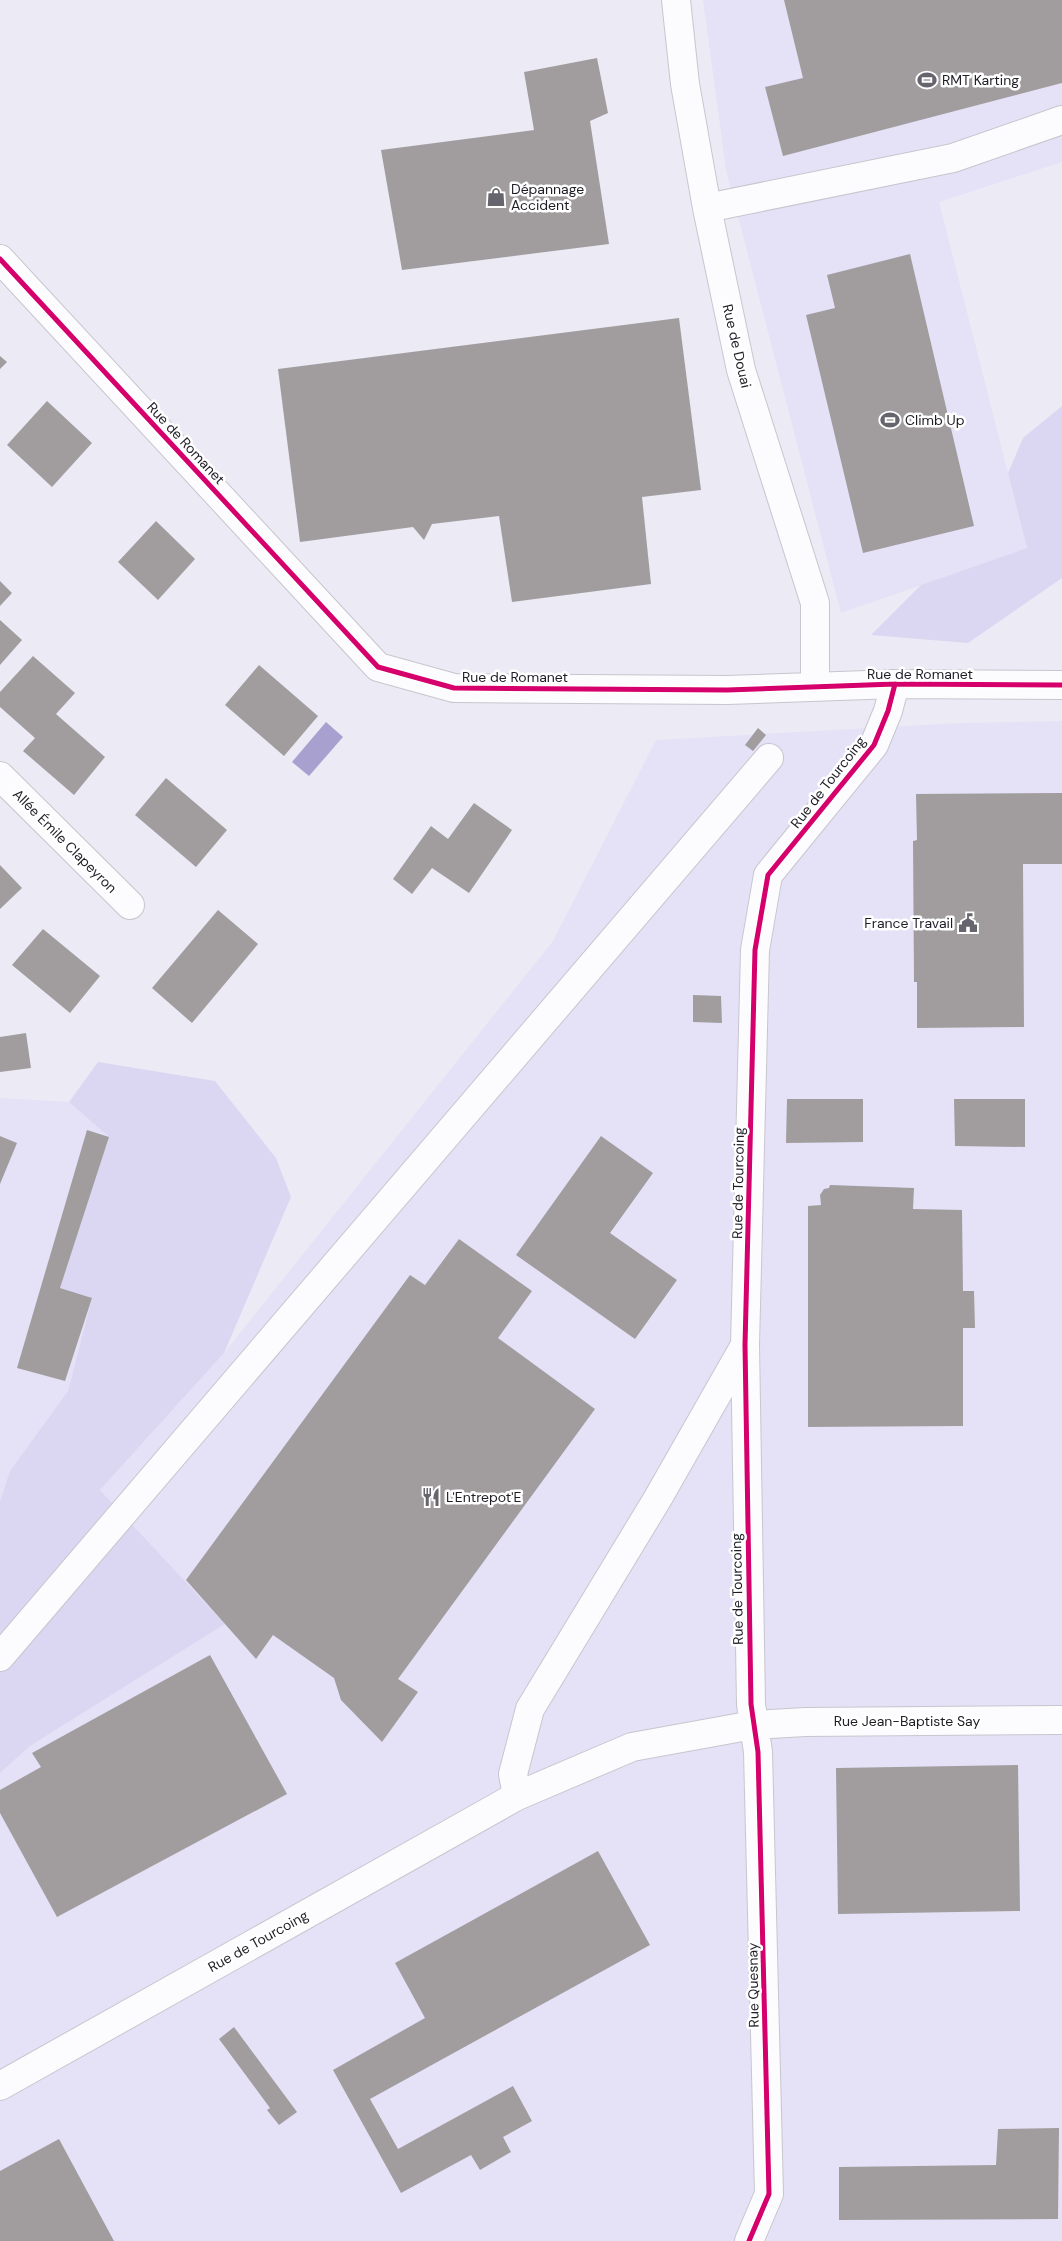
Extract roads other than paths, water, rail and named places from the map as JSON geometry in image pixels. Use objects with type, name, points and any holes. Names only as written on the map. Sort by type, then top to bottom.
[{"type":"street","name":"Rue de Douai","points":[[676,0],[685,84],[707,208],[741,370],[815,602],[815,686]]},
{"type":"street","points":[[707,208],[953,158],[1062,120]]},
{"type":"street","name":"Rue de Romanet","points":[[0,259],[378,667],[454,688],[727,690],[894,684],[1062,684]]},
{"type":"street","name":"Rue de Tourcoing","points":[[0,2086],[517,1796],[632,1747],[753,1725],[748,1567],[745,1346],[754,950],[768,875],[874,745],[888,711],[894,684]]},
{"type":"street","points":[[0,1657],[769,758]]},
{"type":"street","name":"Allée Émile Clapeyron","points":[[0,776],[130,905]]},
{"type":"street","name":"Rue de Tourcoing","points":[[517,1796],[513,1774],[530,1709],[658,1498],[745,1346]]},
{"type":"street","name":"Rue Jean-Baptiste Say","points":[[753,1725],[805,1722],[1062,1720]]},
{"type":"street","name":"Rue Quesnay","points":[[749,2241],[770,2194],[758,1752],[753,1725]]},
{"type":"place","name":"RMT Karting","points":[[927,80]]},
{"type":"place","name":"Dépannage Accident","points":[[496,197]]},
{"type":"place","name":"Climb Up","points":[[890,420]]},
{"type":"place","name":"France Travail","points":[[968,923]]},
{"type":"place","name":"L'Entrepot'E","points":[[431,1497]]}]
